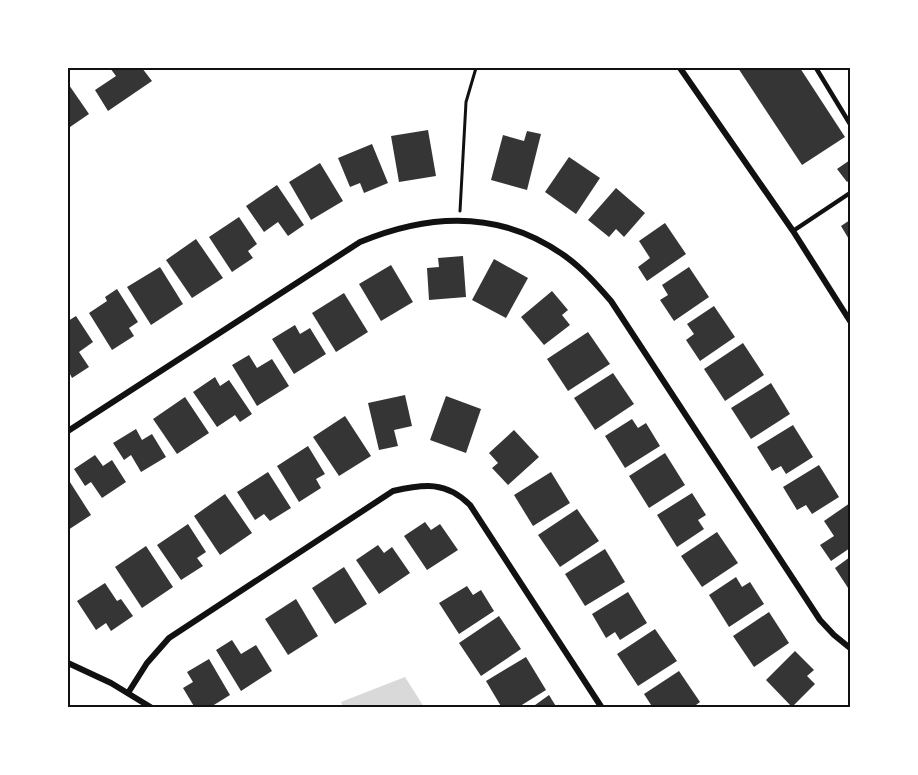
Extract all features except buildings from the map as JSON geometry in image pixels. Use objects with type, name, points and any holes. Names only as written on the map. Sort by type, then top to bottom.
[{"type":"street","points":[[680,68],[793,231],[850,321]]},
{"type":"street","points":[[68,431],[360,242],[383,232],[428,221],[460,219],[491,223],[513,229],[541,241],[566,256],[612,301],[820,620],[850,648]]},
{"type":"street","points":[[128,693],[147,663],[169,638],[393,491],[421,485],[440,486],[463,498],[470,505],[602,708]]},
{"type":"street","points":[[68,663],[128,693],[152,708]]},
{"type":"lane","points":[[816,68],[850,124]]},
{"type":"lane","points":[[793,231],[850,193]]},
{"type":"path","points":[[460,219],[466,102],[476,68]]},
{"type":"shaded area","points":[[405,677],[424,707],[343,707],[341,702]]}]
